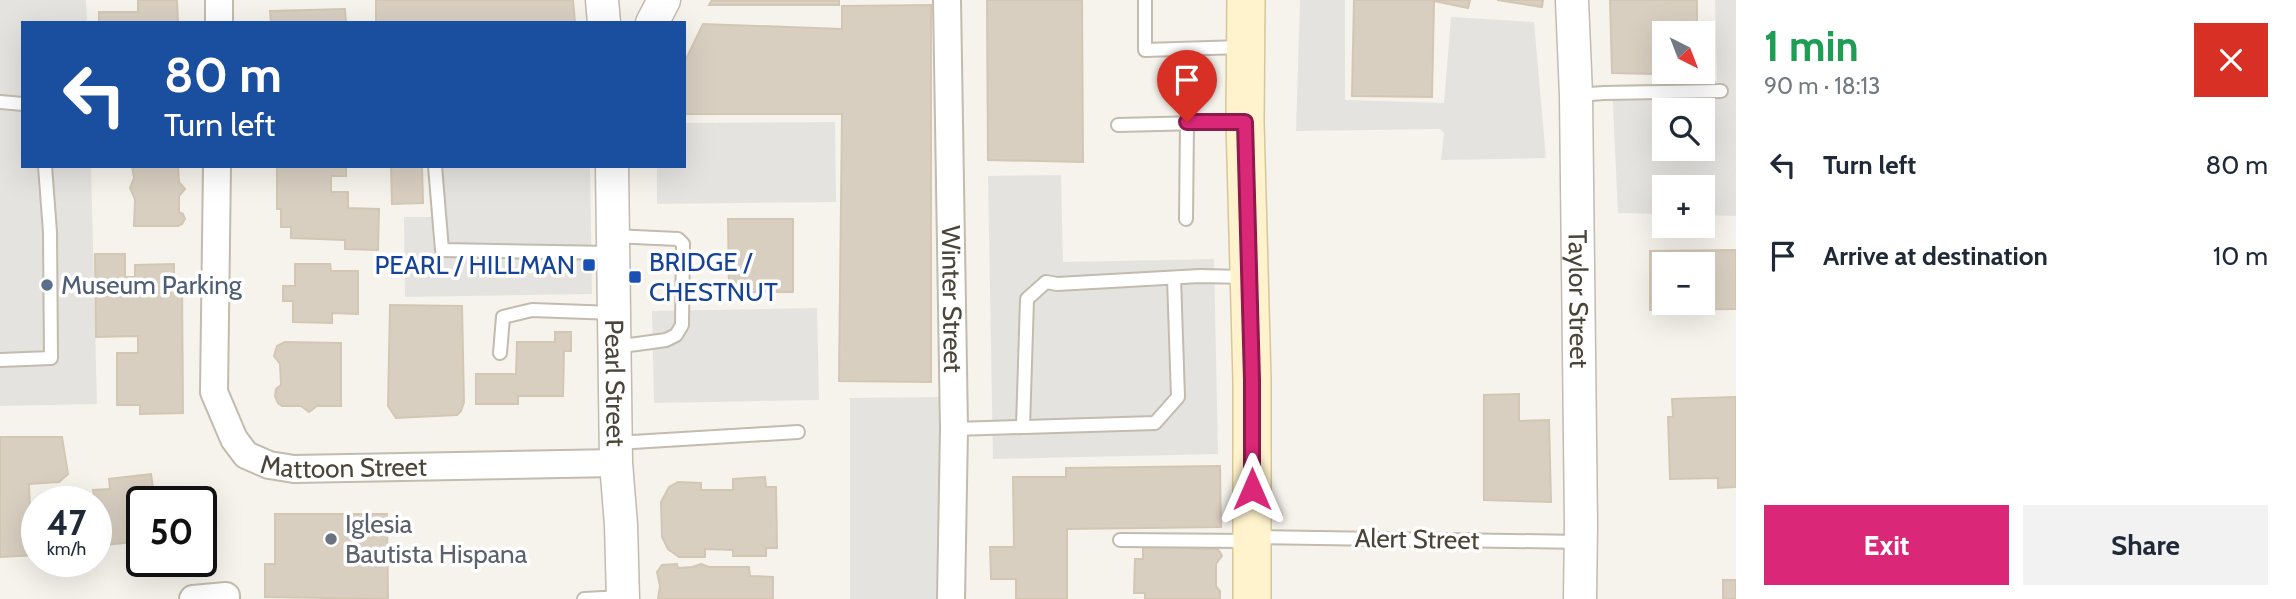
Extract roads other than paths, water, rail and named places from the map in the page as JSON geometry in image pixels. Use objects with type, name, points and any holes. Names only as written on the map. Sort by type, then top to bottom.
[{"type":"main road","points":[[1246,0],[1245,122],[1250,277],[1252,599]]},
{"type":"street","points":[[219,0],[219,21]]},
{"type":"street","points":[[602,0],[604,21]]},
{"type":"street","points":[[653,21],[664,0]]},
{"type":"street","name":"Winter Street","points":[[947,0],[954,429],[951,599]]},
{"type":"street","name":"Taylor Street","points":[[1572,0],[1576,95],[1580,599]]},
{"type":"street","name":"Mattoon Street","points":[[217,168],[214,392],[234,439],[246,455],[269,465],[294,468],[616,453]]},
{"type":"street","name":"Pearl Street","points":[[612,168],[616,453],[623,598]]},
{"type":"street","points":[[193,599],[226,596],[226,599]]},
{"type":"lane","points":[[1145,0],[1145,50],[1246,47]]},
{"type":"lane","points":[[1576,95],[1721,92]]},
{"type":"lane","points":[[0,102],[21,104]]},
{"type":"lane","points":[[1186,219],[1187,122]]},
{"type":"lane","points":[[1118,125],[1245,122]]},
{"type":"lane","points":[[0,360],[51,358],[50,232],[45,168]]},
{"type":"lane","points":[[435,168],[442,250],[678,239],[682,244],[682,325],[676,335],[666,340],[615,347]]},
{"type":"lane","points":[[1023,427],[1027,299],[1046,282],[1057,284],[1250,277]]},
{"type":"lane","points":[[954,429],[1155,423],[1178,397],[1174,278]]},
{"type":"lane","points":[[500,353],[503,317],[532,310],[614,313]]},
{"type":"lane","points":[[616,453],[798,432]]},
{"type":"lane","name":"Alert Street","points":[[1120,540],[1581,542]]},
{"type":"lane","points":[[584,599],[623,598]]},
{"type":"place","name":"PEARL / HILLMAN","points":[[589,265]]},
{"type":"place","name":"BRIDGE / CHESTNUT","points":[[635,277]]},
{"type":"place","name":"Museum Parking","points":[[47,285]]},
{"type":"place","name":"Iglesia Bautista Hispana","points":[[331,539]]}]
